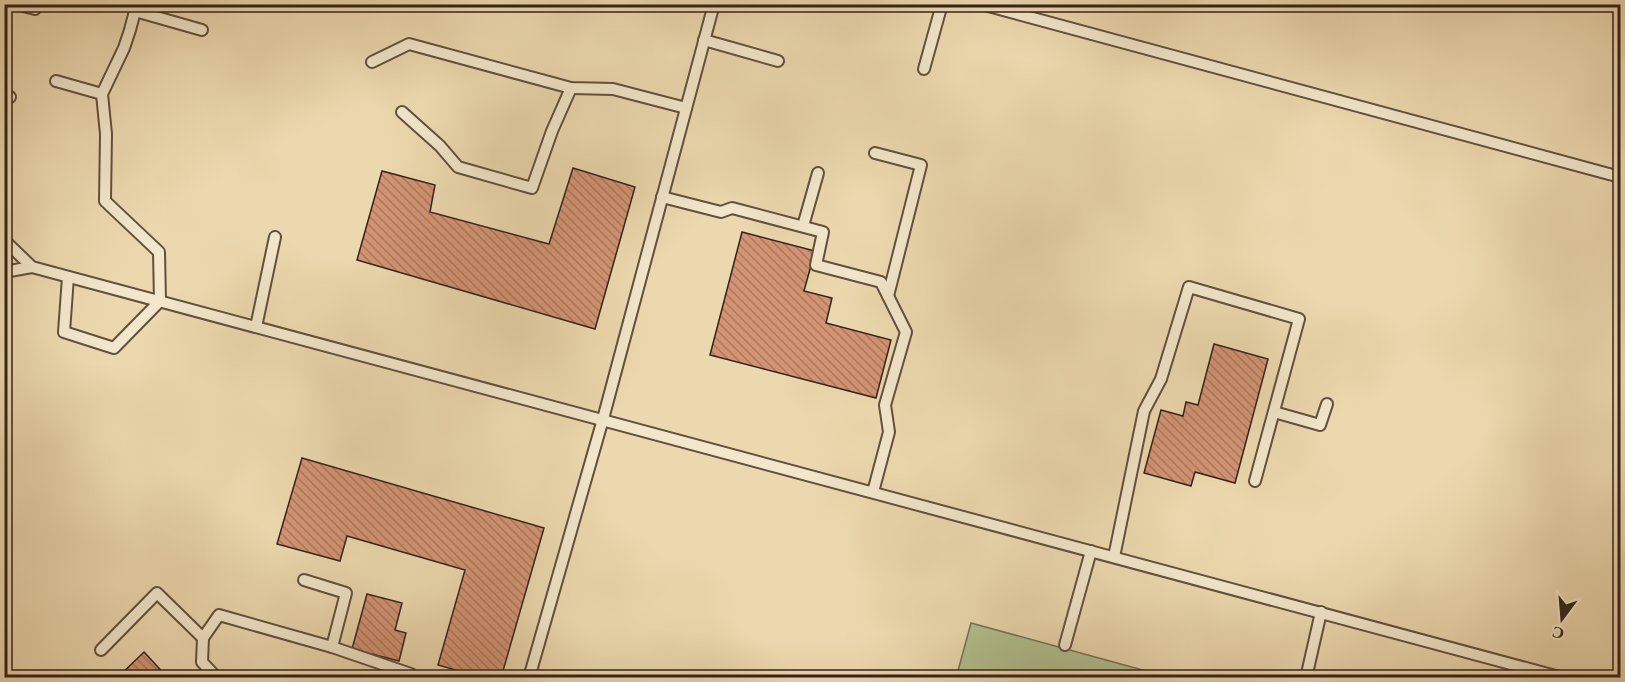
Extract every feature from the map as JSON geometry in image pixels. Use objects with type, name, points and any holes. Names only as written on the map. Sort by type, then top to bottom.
[{"type":"lane","points":[[15,4],[35,9],[37,4]]},
{"type":"lane","points":[[530,678],[603,420],[714,4]]},
{"type":"lane","points":[[924,69],[942,4]]},
{"type":"lane","points":[[981,4],[1620,177]]},
{"type":"lane","points":[[68,277],[64,332],[114,348],[160,301],[159,252],[105,201],[106,134],[102,94],[124,48],[130,30],[133,8],[202,30]]},
{"type":"lane","points":[[704,40],[778,61]]},
{"type":"lane","points":[[372,62],[409,44],[571,88],[613,89],[686,108]]},
{"type":"lane","points":[[56,81],[102,94]]},
{"type":"lane","points":[[402,112],[440,146],[458,167],[532,188],[552,131],[571,88]]},
{"type":"lane","points":[[875,153],[921,165],[888,296]]},
{"type":"lane","points":[[803,226],[818,172]]},
{"type":"lane","points":[[662,197],[721,212],[732,208],[823,232],[816,265],[881,282],[906,332],[885,405],[889,432],[873,492]]},
{"type":"lane","points":[[256,327],[275,237]]},
{"type":"lane","points":[[4,240],[32,267]]},
{"type":"lane","points":[[4,272],[32,267],[1563,678]]},
{"type":"lane","points":[[1114,557],[1144,411],[1161,379],[1189,287],[1299,319],[1255,481]]},
{"type":"lane","points":[[1274,412],[1320,425],[1326,404]]},
{"type":"lane","points":[[1065,645],[1091,551]]},
{"type":"lane","points":[[304,580],[346,593],[332,647]]},
{"type":"lane","points":[[101,650],[157,593],[203,638]]},
{"type":"lane","points":[[1306,678],[1321,612]]},
{"type":"lane","points":[[217,678],[202,662],[203,638],[219,615],[332,647],[411,674]]},
{"type":"green space","points":[[971,623],[1168,677],[956,678]]},
{"type":"building","points":[[573,168],[635,187],[595,329],[357,260],[382,171],[435,185],[430,212],[549,244]]},
{"type":"building","points":[[742,232],[815,251],[804,291],[832,298],[826,323],[891,340],[876,398],[710,355]]},
{"type":"building","points":[[1214,344],[1268,359],[1235,483],[1195,472],[1191,486],[1144,473],[1161,410],[1183,416],[1186,402],[1198,405]]},
{"type":"building","points":[[302,458],[544,528],[501,678],[483,678],[438,665],[465,570],[347,536],[340,561],[277,544]]},
{"type":"building","points":[[367,594],[402,603],[395,630],[406,633],[399,661],[352,649]]},
{"type":"building","points":[[144,652],[168,678],[117,678]]}]
